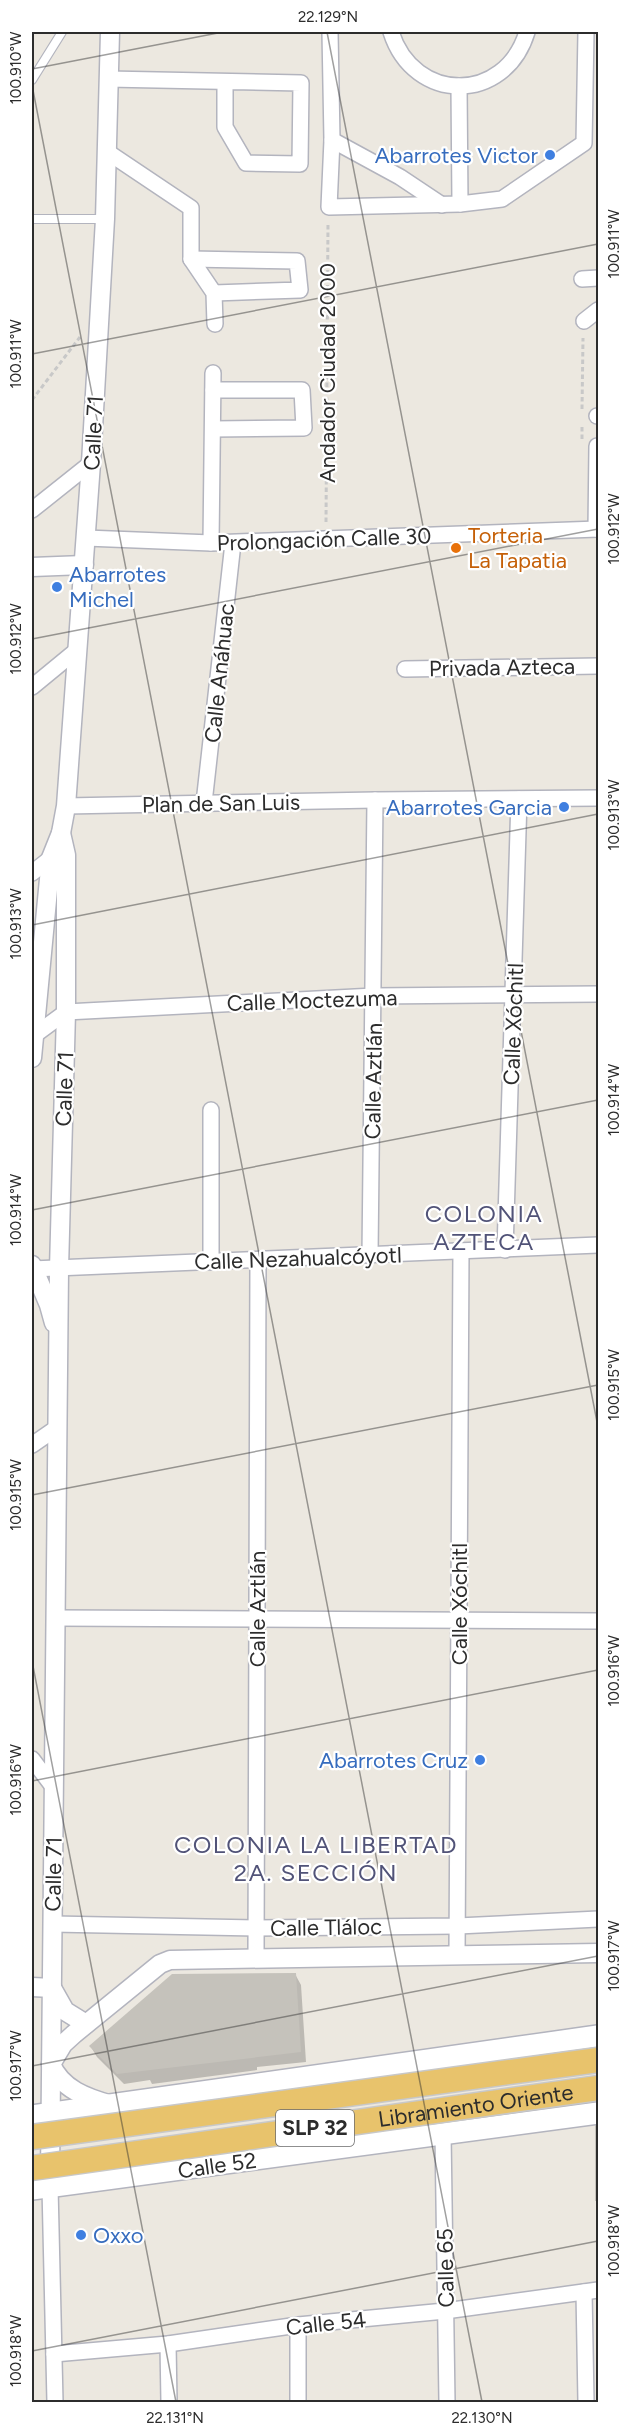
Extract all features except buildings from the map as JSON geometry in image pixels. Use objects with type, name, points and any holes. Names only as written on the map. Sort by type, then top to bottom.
[{"type":"highway","name":"Libramiento Oriente","points":[[32,2137],[598,2060]]},
{"type":"highway","name":"Libramiento Oriente","points":[[32,2168],[598,2088]]},
{"type":"main road","points":[[41,2114],[598,2037]]},
{"type":"main road","points":[[113,2105],[103,2108],[94,2115],[84,2134],[84,2146],[94,2165],[102,2172],[123,2177]]},
{"type":"main road","name":"Calle 52","points":[[41,2188],[598,2113]]},
{"type":"street","name":"Calle 71","points":[[32,1058],[33,1036],[66,806],[91,463],[105,219],[110,32]]},
{"type":"street","points":[[330,32],[332,140],[329,207],[442,205],[502,199],[584,143],[586,32]]},
{"type":"street","points":[[392,32],[401,55],[415,70],[432,81],[459,86],[486,81],[503,70],[517,55],[527,32]]},
{"type":"street","points":[[108,79],[301,83],[300,164],[246,163],[225,127],[225,82]]},
{"type":"street","points":[[459,86],[460,204]]},
{"type":"street","points":[[332,140],[400,177],[442,205]]},
{"type":"street","points":[[106,151],[191,208],[191,259],[214,293],[215,324]]},
{"type":"street","points":[[191,259],[297,261],[300,290],[214,293]]},
{"type":"street","points":[[582,279],[598,278]]},
{"type":"street","points":[[584,321],[598,310]]},
{"type":"street","points":[[212,543],[213,373]]},
{"type":"street","points":[[213,390],[302,390],[304,428],[213,429]]},
{"type":"street","points":[[589,447],[597,529]]},
{"type":"street","points":[[32,510],[91,463]]},
{"type":"street","name":"Prolongación Calle 30","points":[[86,538],[233,543],[597,529]]},
{"type":"street","name":"Calle Anáhuac","points":[[204,803],[233,543]]},
{"type":"street","points":[[32,567],[84,565]]},
{"type":"street","points":[[32,687],[77,650]]},
{"type":"street","name":"Privada Azteca","points":[[405,669],[598,666]]},
{"type":"street","name":"Plan de San Luis","points":[[66,806],[598,798]]},
{"type":"street","name":"Calle Xóchitl","points":[[505,1250],[519,799]]},
{"type":"street","name":"Calle Aztlán","points":[[370,1255],[375,800]]},
{"type":"street","name":"Calle 71","points":[[55,2403],[54,2354],[41,2188],[41,2114],[51,2064],[59,1269],[66,1012],[58,856]]},
{"type":"street","points":[[32,873],[58,856]]},
{"type":"street","name":"Calle Moctezuma","points":[[66,1012],[374,996],[598,994]]},
{"type":"street","points":[[33,1036],[66,1012]]},
{"type":"street","points":[[211,1110],[211,1262]]},
{"type":"street","name":"Calle Nezahualcóyotl","points":[[32,1268],[59,1269],[598,1245]]},
{"type":"street","name":"Calle Xóchitl","points":[[457,1956],[461,1251]]},
{"type":"street","name":"Calle Aztlán","points":[[256,1959],[258,1260]]},
{"type":"street","name":"Calle 71","points":[[32,1268],[49,1305],[59,1345]]},
{"type":"street","points":[[32,1445],[58,1427]]},
{"type":"street","points":[[56,1618],[598,1621]]},
{"type":"street","points":[[32,1759],[54,1788]]},
{"type":"street","name":"Calle Tláloc","points":[[53,1924],[256,1928],[458,1926],[598,1920]]},
{"type":"street","name":"Calle Tláloc","points":[[51,2064],[63,2044],[160,1964],[170,1960],[598,1953]]},
{"type":"street","points":[[32,1987],[52,1988],[65,2011],[86,2024]]},
{"type":"street","points":[[51,2064],[59,2078],[77,2092],[113,2105]]},
{"type":"street","name":"Calle 65","points":[[443,2134],[447,2403]]},
{"type":"street","points":[[586,2403],[592,2291]]},
{"type":"street","name":"Calle 54","points":[[54,2354],[168,2344],[298,2325],[445,2311],[592,2291]]},
{"type":"street","points":[[298,2325],[298,2403]]},
{"type":"street","points":[[168,2344],[169,2403]]},
{"type":"lane","points":[[32,80],[62,32]]},
{"type":"lane","points":[[32,219],[105,219]]},
{"type":"path","name":"Andador Ciudad 2000","points":[[326,539],[329,207]]},
{"type":"path","points":[[32,400],[99,312]]},
{"type":"path","points":[[584,321],[593,415]]},
{"type":"path","points":[[582,425],[589,447]]},
{"type":"place","name":"Abarrotes Victor","points":[[550,155]]},
{"type":"place","name":"Torteria La Tapatia","points":[[456,548]]},
{"type":"place","name":"Abarrotes Michel","points":[[57,587]]},
{"type":"place","name":"Abarrotes Garcia","points":[[564,807]]},
{"type":"place","name":"Abarrotes Cruz","points":[[480,1760]]},
{"type":"place","name":"Oxxo","points":[[81,2235]]},
{"type":"district","name":"COLONIA AZTECA","points":[[484,1228]]},
{"type":"district","name":"COLONIA LA LIBERTAD 2A. SECCIÓN","points":[[316,1859]]}]
